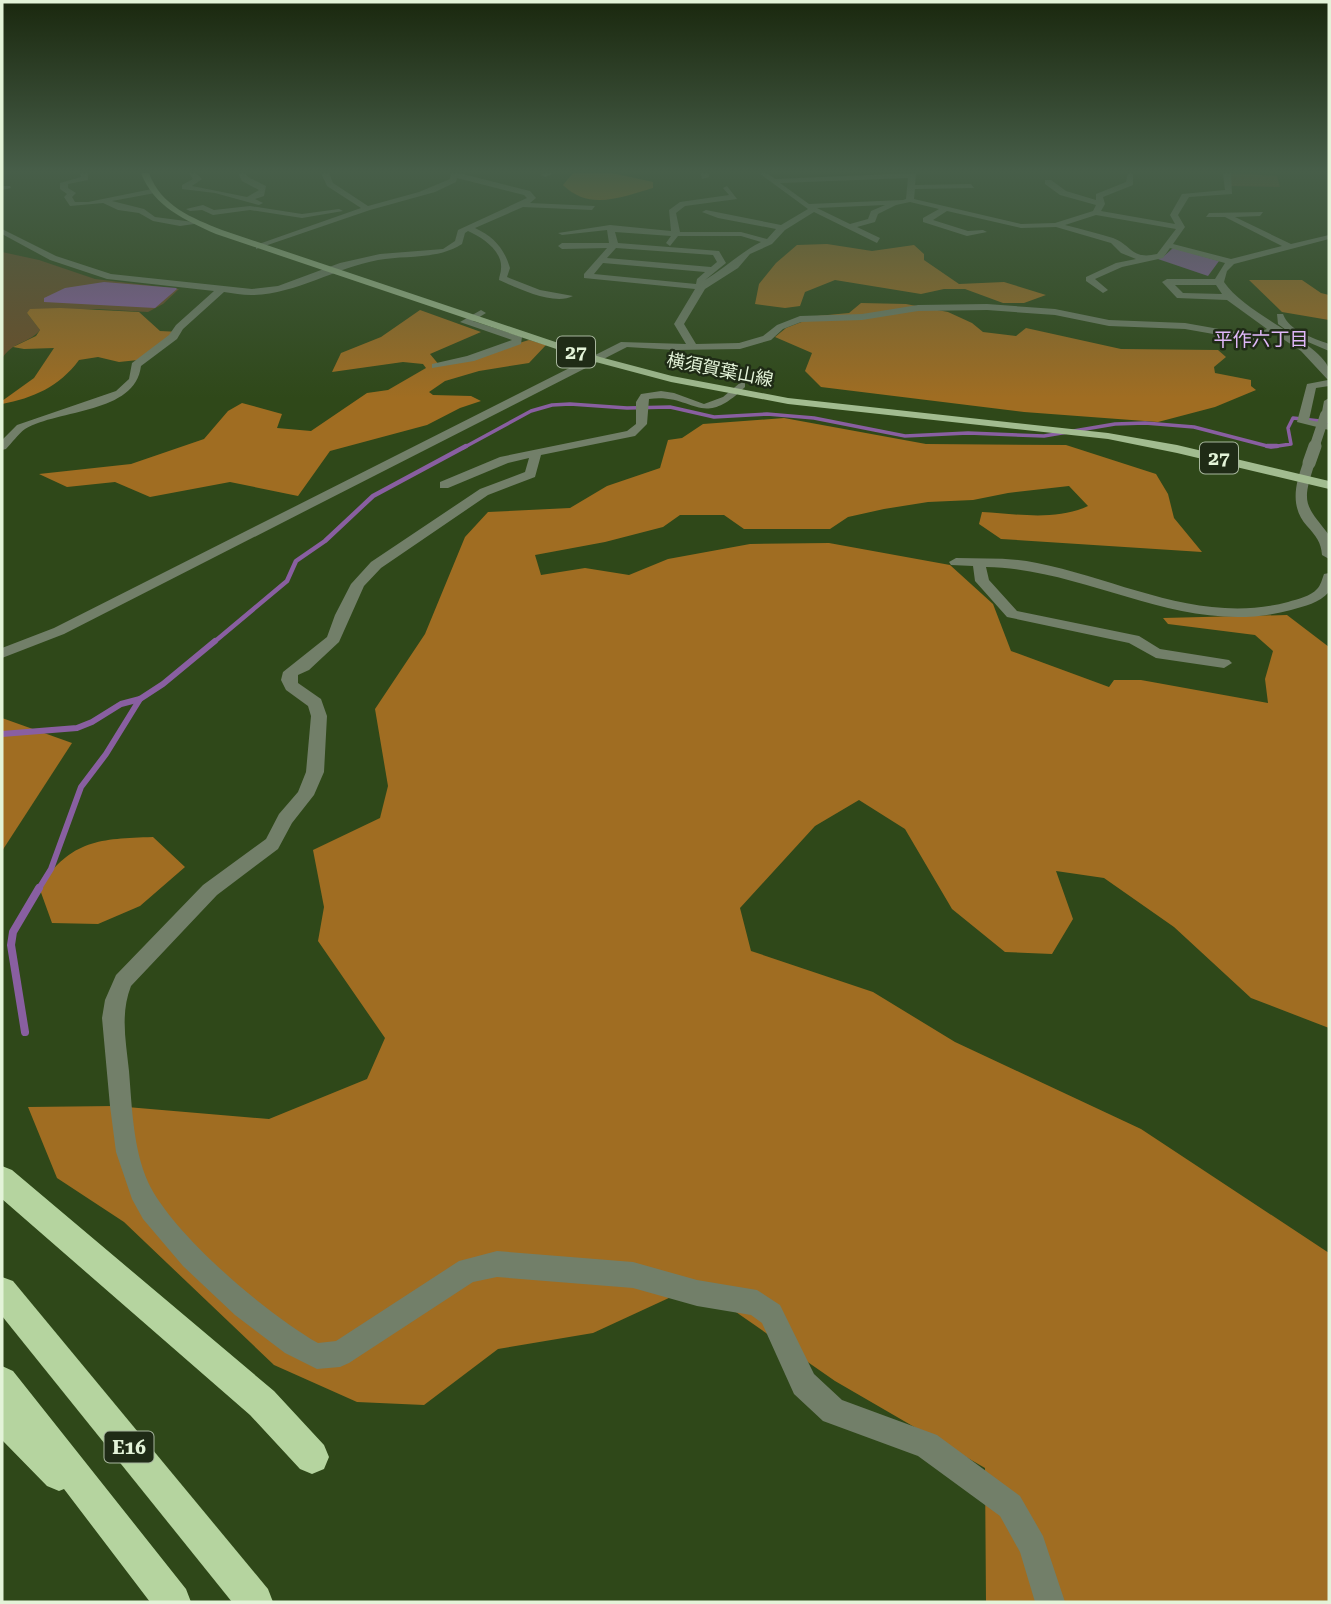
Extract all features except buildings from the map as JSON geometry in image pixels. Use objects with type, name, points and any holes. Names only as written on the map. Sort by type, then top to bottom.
[{"type":"highway","points":[[2,1180],[262,1403],[312,1457]]},
{"type":"highway","name":"E16","points":[[2,1292],[256,1602]]},
{"type":"highway","points":[[2,1382],[173,1602]]},
{"type":"highway","points":[[2,1417],[123,1537]]},
{"type":"main road","name":"横須賀葉山線","points":[[271,248],[329,270],[601,356],[738,389],[854,410],[1108,436],[1306,470],[1329,485]]},
{"type":"main road","name":"横須賀葉山線","points":[[274,248],[340,266],[476,315]]},
{"type":"main road","name":"横須賀葉山線","points":[[738,389],[1122,431],[1329,477]]},
{"type":"street","points":[[34,248],[53,258],[110,276],[239,292],[264,290],[340,266],[395,254],[445,251],[452,248]]},
{"type":"street","points":[[500,248],[506,268],[502,278],[537,293],[568,296]]},
{"type":"street","points":[[612,248],[587,276],[701,287]]},
{"type":"street","points":[[651,248],[716,253],[722,263],[701,279],[701,287]]},
{"type":"street","points":[[692,346],[679,324],[701,287],[735,266],[747,252],[756,248]]},
{"type":"street","points":[[1121,248],[1144,258]]},
{"type":"street","points":[[1103,290],[1089,279],[1119,265],[1160,256],[1166,248]]},
{"type":"street","points":[[1179,248],[1231,262],[1287,248]]},
{"type":"street","points":[[601,260],[713,270]]},
{"type":"street","points":[[1231,262],[1223,270],[1219,282],[1228,297],[1313,355],[1329,377]]},
{"type":"street","points":[[1219,282],[1167,282],[1180,296],[1228,297]]},
{"type":"street","points":[[2,447],[21,427],[120,393],[134,380],[136,365],[173,337],[179,327],[223,288]]},
{"type":"street","points":[[2,653],[59,631],[625,344],[740,346],[767,338],[780,327],[800,319],[862,317],[918,308],[987,307],[1055,312],[1109,323],[1185,326],[1253,338],[1264,336],[1266,332],[1293,331]]},
{"type":"street","points":[[436,366],[470,359],[517,342],[518,339],[465,322],[476,315]]},
{"type":"street","points":[[1280,316],[1281,322],[1293,331],[1329,348]]},
{"type":"street","points":[[1327,421],[1303,422],[1311,386],[1329,383]]},
{"type":"street","points":[[444,485],[504,460],[631,434],[640,428],[644,419],[641,402],[645,396],[668,394],[711,408],[720,405],[738,389]]},
{"type":"street","points":[[1329,401],[1327,421],[1306,470],[1301,493],[1304,512],[1325,535],[1329,555]]},
{"type":"street","points":[[536,453],[531,474],[475,497],[376,565],[359,584],[342,615],[334,639],[304,666],[291,673],[289,680],[292,686],[315,703],[319,716],[315,772],[305,795],[285,819],[272,844],[210,890],[123,982],[114,1000],[113,1018],[127,1142],[140,1192],[181,1247],[266,1325],[316,1356],[340,1354],[468,1270],[497,1264],[633,1275],[697,1293],[757,1303],[771,1314],[804,1384],[833,1411],[927,1445],[1010,1506],[1033,1546],[1050,1602]]},
{"type":"street","points":[[956,562],[1006,562],[1049,569],[1163,604],[1212,612],[1285,609],[1324,598],[1329,577]]},
{"type":"street","points":[[979,563],[982,582],[1012,614],[1134,639],[1156,653],[1224,663]]},
{"type":"shaded area","points":[[794,248],[852,248],[872,251],[917,248],[924,254],[924,260],[959,284],[1004,282],[1046,295],[1024,303],[1003,303],[965,289],[944,289],[921,294],[835,280],[805,292],[800,306],[785,308],[755,304],[759,284],[776,263]]},
{"type":"shaded area","points":[[1173,248],[1219,261],[1208,276],[1155,258],[1163,257]]},
{"type":"shaded area","points":[[2,252],[39,260],[95,279],[179,289],[163,304],[148,312],[96,309],[27,313],[40,330],[10,349],[2,359]]},
{"type":"shaded area","points":[[1249,280],[1302,280],[1321,293],[1329,295],[1329,320],[1282,312]]},
{"type":"shaded area","points":[[104,282],[177,289],[155,308],[44,302],[44,298],[65,288]]},
{"type":"shaded area","points":[[861,303],[906,304],[948,312],[972,323],[983,332],[1016,336],[1026,328],[1121,349],[1218,350],[1226,357],[1214,367],[1215,373],[1251,380],[1251,386],[1256,390],[1215,407],[1158,422],[1024,412],[821,387],[805,371],[812,353],[775,337],[786,328],[817,316],[849,313]]},
{"type":"shaded area","points":[[30,309],[139,312],[160,331],[180,332],[138,360],[119,362],[98,357],[79,360],[63,377],[45,390],[2,404],[2,401],[34,378],[54,348],[13,347],[36,336],[40,330],[27,313]]},
{"type":"shaded area","points":[[420,310],[481,332],[430,354],[440,366],[529,340],[546,345],[529,363],[479,371],[445,381],[429,392],[433,395],[471,396],[481,401],[460,408],[427,425],[330,451],[298,496],[230,482],[150,497],[115,482],[67,487],[39,474],[131,464],[204,439],[228,411],[242,403],[282,414],[277,428],[311,431],[367,393],[388,390],[426,368],[423,364],[403,362],[332,372],[341,353],[381,337]]},
{"type":"shaded area","points":[[784,418],[926,444],[1066,445],[1156,474],[1168,494],[1174,518],[1202,552],[1001,539],[979,524],[982,512],[1050,515],[1088,506],[1069,486],[884,509],[848,517],[830,529],[744,529],[724,515],[680,515],[663,527],[605,542],[535,555],[541,575],[585,568],[629,575],[668,559],[750,544],[829,543],[950,565],[993,604],[1011,651],[1109,687],[1114,680],[1141,680],[1268,703],[1265,679],[1273,651],[1255,635],[1168,624],[1163,618],[1287,615],[1329,647],[1329,1028],[1251,998],[1174,927],[1104,878],[1056,871],[1073,919],[1052,954],[1005,952],[952,909],[905,829],[859,800],[815,826],[740,908],[751,951],[873,992],[955,1042],[1141,1129],[1329,1253],[1329,1602],[986,1602],[985,1468],[835,1381],[697,1285],[593,1333],[498,1349],[424,1405],[357,1402],[274,1365],[124,1222],[57,1178],[28,1107],[115,1106],[269,1119],[367,1079],[385,1038],[318,941],[324,907],[313,850],[380,818],[388,786],[375,709],[425,634],[465,537],[488,512],[570,508],[607,486],[660,468],[668,440],[682,438],[703,424]]},
{"type":"shaded area","points":[[2,718],[72,743],[2,851]]},
{"type":"shaded area","points":[[153,837],[185,867],[140,906],[98,924],[52,923],[39,887],[64,859],[88,845],[102,841]]},
{"type":"waterway","points":[[463,448],[531,411],[552,405],[570,404],[627,408],[670,407],[714,417],[767,414],[814,418],[905,436],[968,433],[1044,436],[1115,424],[1145,423],[1194,427],[1267,446]]},
{"type":"waterway","points":[[1267,446],[1291,444],[1288,428],[1293,418],[1329,422]]},
{"type":"waterway","points":[[213,643],[287,581],[296,561],[325,541],[373,496],[466,446]]},
{"type":"waterway","points":[[1267,446],[1277,446]]},
{"type":"waterway","points":[[140,699],[163,684],[215,641]]},
{"type":"waterway","points":[[2,734],[77,728],[121,704],[140,699]]},
{"type":"waterway","points":[[38,890],[51,869],[81,787],[106,754],[140,699]]},
{"type":"waterway","points":[[25,1032],[11,945],[13,932],[39,888]]},
{"type":"district","name":"平作六丁目","points":[[1261,339]]}]
